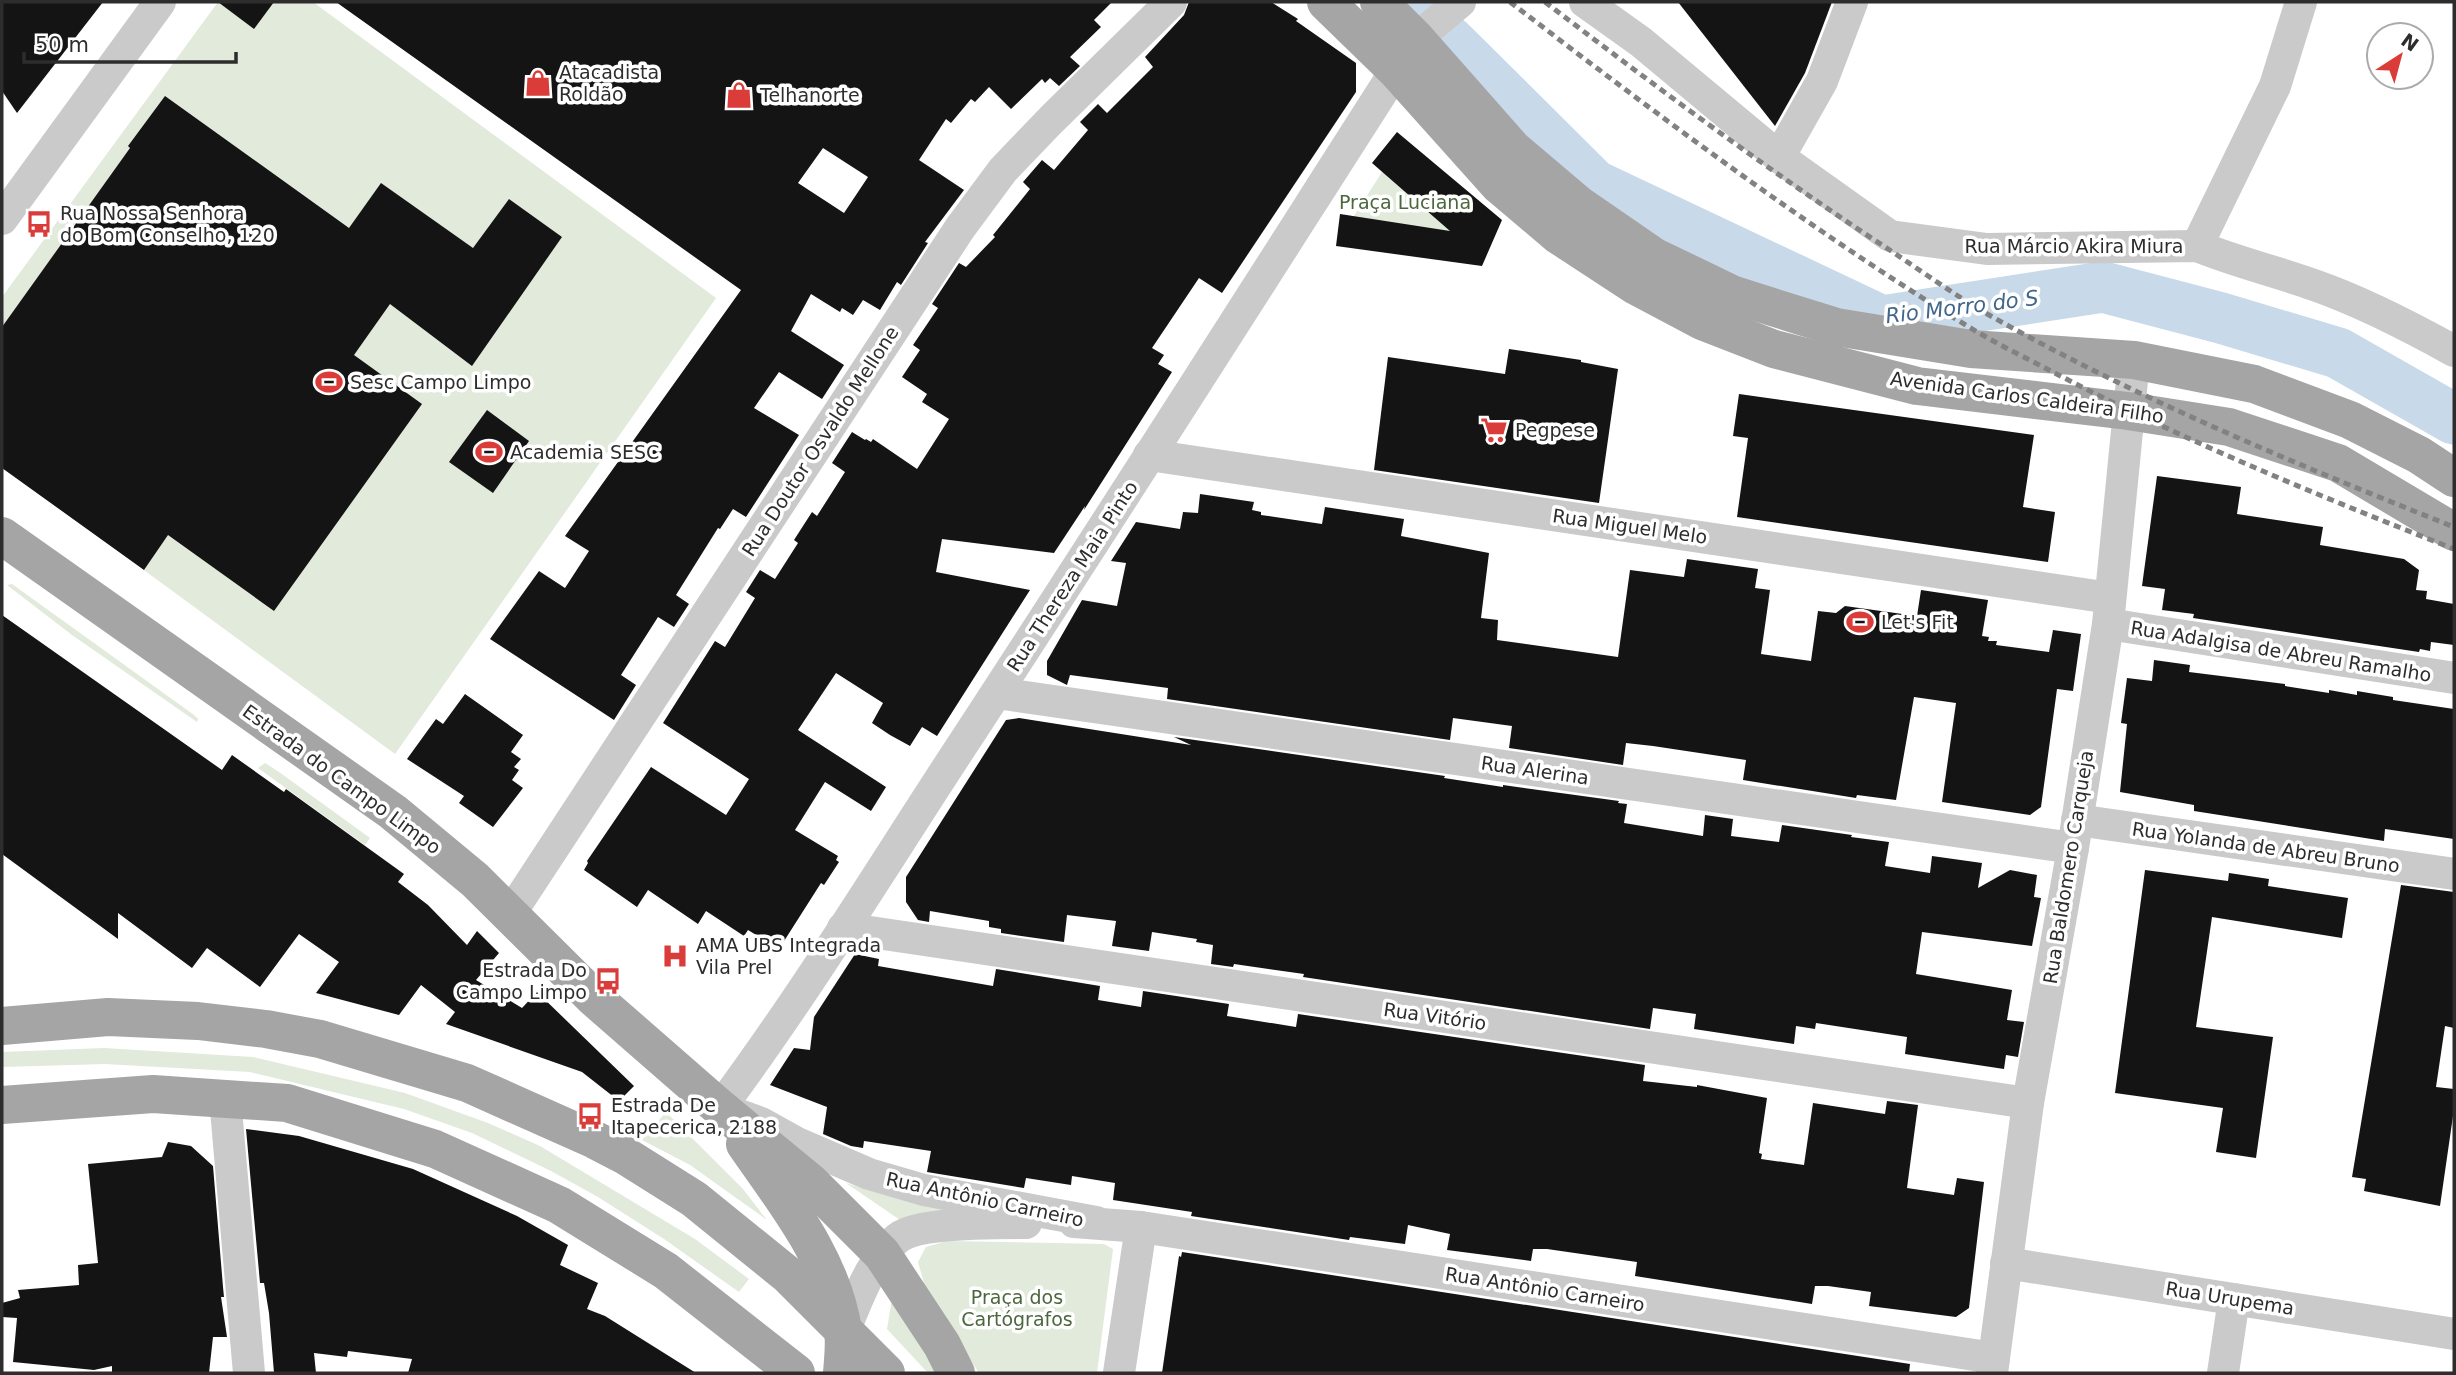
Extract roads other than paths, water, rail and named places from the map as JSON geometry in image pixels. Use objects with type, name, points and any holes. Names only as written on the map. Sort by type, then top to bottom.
[{"type":"main road","name":"Avenida Carlos Caldeira Filho","points":[[1326,2],[1406,54],[1578,205],[1653,256],[1734,295],[1836,327],[1971,349],[2134,360],[2254,384],[2350,421],[2419,455],[2454,478]]},
{"type":"main road","name":"Avenida Carlos Caldeira Filho","points":[[1379,2],[1406,54],[1499,185],[1558,235],[1636,286],[1702,321],[1774,349],[1917,386],[2128,411],[2229,427],[2337,463],[2454,532]]},
{"type":"main road","name":"Estrada do Campo Limpo","points":[[2,536],[393,812],[475,880],[594,998],[811,1183],[882,1254],[942,1345],[956,1373]]},
{"type":"main road","points":[[2,1026],[108,1017],[198,1021],[266,1029],[320,1039],[467,1083],[586,1135],[694,1199],[788,1275],[886,1373]]},
{"type":"main road","points":[[2,1105],[153,1094],[287,1103],[435,1149],[559,1205],[666,1271],[796,1373]]},
{"type":"main road","name":"Estrada do Campo Limpo","points":[[720,1108],[805,1231],[827,1272],[844,1331],[842,1373]]},
{"type":"street","points":[[2,219],[160,2]]},
{"type":"street","name":"Rua Doutor Osvaldo Mellone","points":[[510,914],[960,228],[1003,170],[1171,2]]},
{"type":"street","name":"Rua Thereza Maia Pinto","points":[[720,1108],[843,928],[997,693],[1406,54],[1460,2]]},
{"type":"street","name":"Rua Márcio Akira Miura","points":[[1585,2],[1641,42],[1779,157],[1890,236],[1987,249],[2197,246],[2229,259],[2316,285],[2403,323],[2454,351]]},
{"type":"street","points":[[1779,157],[1822,81],[1852,2]]},
{"type":"street","points":[[2197,246],[2275,86],[2301,2]]},
{"type":"street","name":"Rua Baldomero Carqueja","points":[[1993,1366],[2028,1103],[2075,834],[2109,611],[2134,360]]},
{"type":"street","name":"Rua Miguel Melo","points":[[1149,455],[2109,611]]},
{"type":"street","name":"Rua Adalgisa de Abreu Ramalho","points":[[2109,611],[2454,678]]},
{"type":"street","name":"Rua Alerina","points":[[997,693],[2075,834]]},
{"type":"street","name":"Rua Yolanda de Abreu Bruno","points":[[2075,834],[2454,874]]},
{"type":"street","name":"Rua Vitório","points":[[843,928],[2028,1103]]},
{"type":"street","points":[[225,1098],[249,1373]]},
{"type":"street","name":"Rua Antônio Carneiro","points":[[720,1108],[761,1123],[797,1143],[869,1174],[923,1190],[1096,1222],[1141,1227],[1993,1366]]},
{"type":"street","name":"Rua Antônio Carneiro","points":[[844,1331],[882,1254],[905,1234],[927,1229],[993,1223],[1096,1222]]},
{"type":"street","points":[[1119,1373],[1141,1227]]},
{"type":"street","name":"Rua Urupema","points":[[2006,1263],[2454,1334]]},
{"type":"street","points":[[2223,1373],[2234,1299]]},
{"type":"waterway","name":"Rio Morro do S","points":[[1411,2],[1416,8]]},
{"type":"waterway","name":"Rio Morro do S","points":[[1449,41],[1594,185],[1882,321],[2103,287],[2338,353],[2454,419]]},
{"type":"railway","points":[[1510,2],[1793,211],[1909,290],[1979,333],[2100,396],[2200,443],[2454,549]]},
{"type":"railway","points":[[1545,2],[1755,158],[1982,311],[2155,400],[2274,453],[2454,527]]},
{"type":"place","name":"Atacadista Roldão","points":[[538,83]]},
{"type":"place","name":"Telhanorte","points":[[739,95]]},
{"type":"place","name":"Rua Nossa Senhora do Bom Conselho, 120","points":[[39,224]]},
{"type":"place","name":"Sesc Campo Limpo","points":[[329,382]]},
{"type":"place","name":"Pegpese","points":[[1494,430]]},
{"type":"place","name":"Academia SESC","points":[[489,452]]},
{"type":"place","name":"Let's Fit","points":[[1860,622]]},
{"type":"place","name":"AMA UBS Integrada Vila Prel","points":[[675,956]]},
{"type":"place","name":"Estrada Do Campo Limpo","points":[[608,981]]},
{"type":"place","name":"Estrada De Itapecerica, 2188","points":[[590,1116]]},
{"type":"park label","name":"Praça Luciana","points":[[1405,202]]},
{"type":"park label","name":"Praça dos Cartógrafos","points":[[1017,1308]]}]
